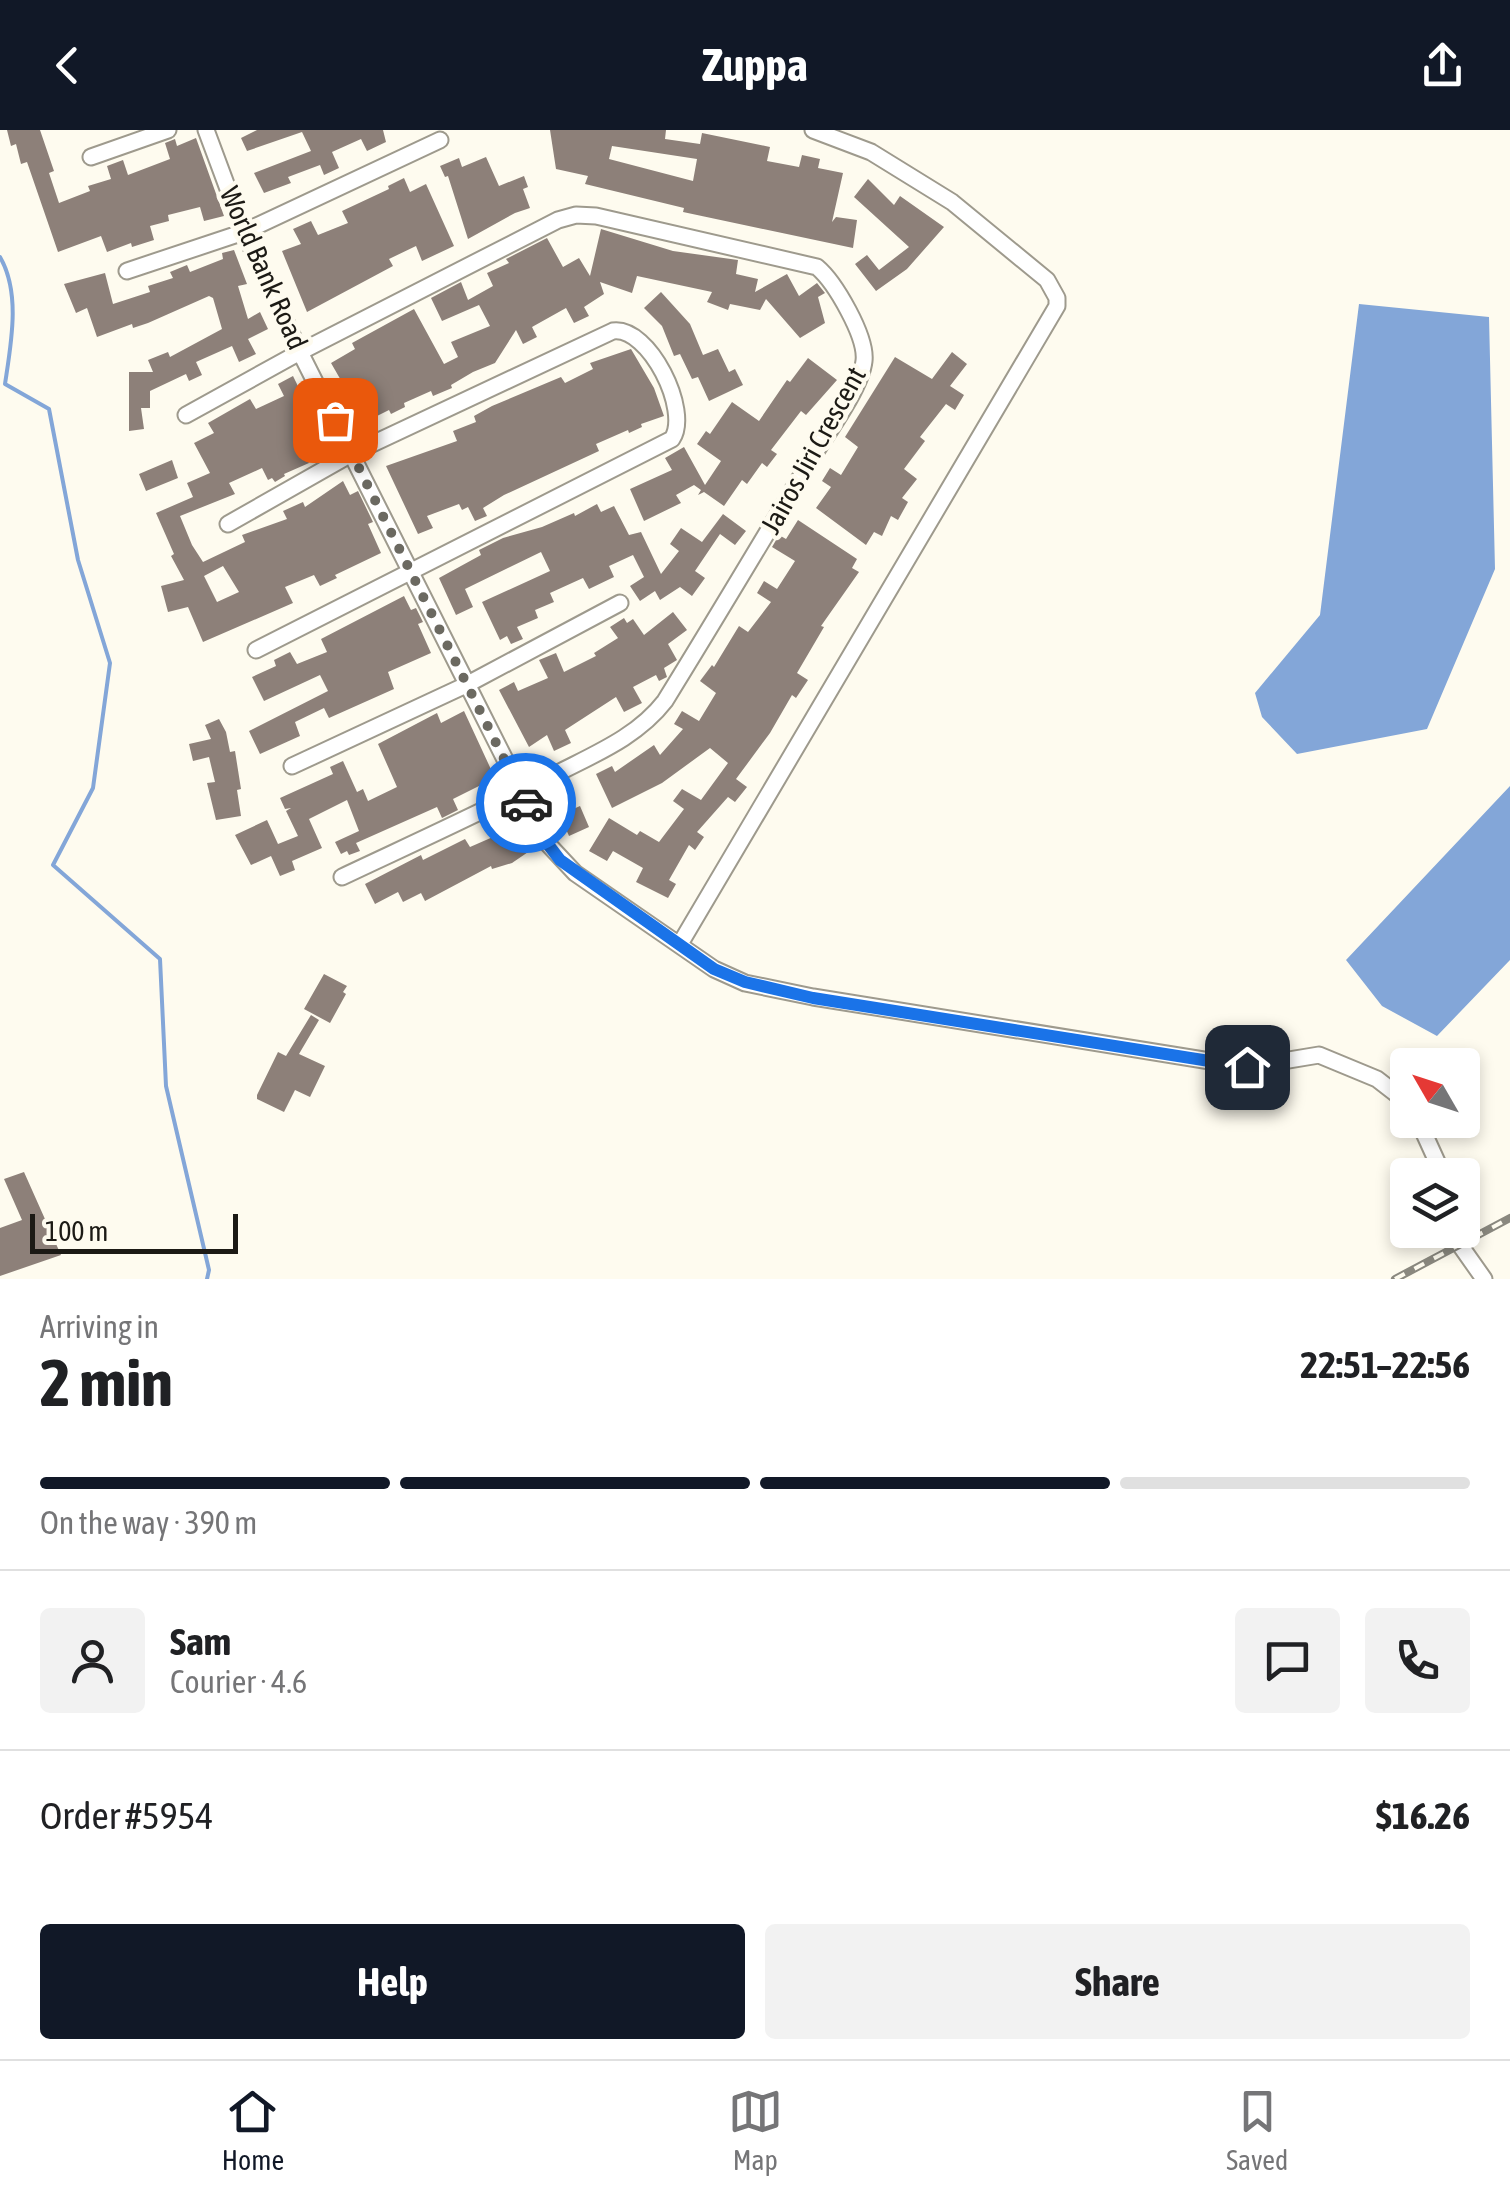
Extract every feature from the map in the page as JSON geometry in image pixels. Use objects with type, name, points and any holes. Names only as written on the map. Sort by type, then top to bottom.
[{"type":"street","points":[[91,157],[168,130]]},
{"type":"street","name":"World Bank Road","points":[[206,130],[244,232],[300,352],[520,793],[560,860],[714,969],[778,992],[1247,1067],[1319,1055],[1377,1079],[1390,1089]]},
{"type":"street","points":[[680,944],[1057,306],[1047,280],[952,202],[871,152],[813,130]]},
{"type":"street","points":[[127,271],[244,232],[440,140]]},
{"type":"street","name":"Jairos Jiri Crescent","points":[[186,415],[300,352],[558,220],[576,215],[596,216],[817,267],[839,292],[864,352],[863,367],[666,701],[650,721],[520,793],[342,877]]},
{"type":"street","points":[[228,524],[352,453],[619,329],[649,350],[668,383],[678,429],[672,439],[256,650]]},
{"type":"street","points":[[292,766],[466,684],[620,603]]},
{"type":"street","points":[[1462,1248],[1484,1279]]},
{"type":"water","points":[[1359,304],[1489,317],[1495,569],[1427,729],[1297,754],[1262,717],[1255,693],[1320,615]]},
{"type":"water","points":[[1510,786],[1510,960],[1437,1036],[1382,1006],[1346,960]]},
{"type":"building","points":[[7,130],[40,130],[54,171],[49,173],[59,203],[90,191],[88,186],[111,179],[107,166],[123,160],[128,175],[170,159],[165,143],[175,139],[177,146],[196,138],[224,216],[204,221],[200,207],[168,215],[169,221],[150,226],[154,240],[132,247],[131,243],[107,252],[101,236],[58,252],[27,162],[21,164]]},
{"type":"building","points":[[257,130],[383,130],[386,142],[367,151],[361,139],[332,152],[339,168],[324,175],[320,165],[288,177],[291,183],[264,193],[254,173],[311,151],[302,132],[247,151],[241,138]]},
{"type":"building","points":[[550,130],[666,130],[665,139],[700,144],[702,133],[770,147],[767,161],[799,167],[802,155],[820,159],[818,168],[843,173],[832,222],[836,217],[857,220],[853,248],[683,212],[684,208],[585,184],[588,176],[556,169]],"holes":[[[612,146],[697,159],[693,181],[609,159]]]},
{"type":"building","points":[[486,157],[499,186],[524,176],[528,187],[523,189],[530,208],[468,239],[448,176],[440,166],[459,158],[462,167]]},
{"type":"building","points":[[404,178],[410,192],[426,184],[454,246],[422,261],[416,246],[389,259],[393,266],[307,312],[282,251],[301,244],[293,229],[311,221],[318,235],[348,223],[342,211]]},
{"type":"building","points":[[868,179],[894,205],[900,196],[944,227],[907,269],[876,291],[855,264],[867,255],[879,270],[909,247],[854,197]]},
{"type":"building","points":[[601,229],[673,251],[738,260],[736,274],[758,279],[755,292],[787,274],[799,296],[817,283],[825,293],[818,297],[825,323],[800,338],[766,299],[760,310],[730,304],[728,310],[707,302],[712,292],[637,276],[632,293],[600,282],[604,294],[584,307],[589,316],[574,323],[566,308],[532,327],[537,337],[523,344],[516,330],[495,363],[473,372],[452,388],[433,396],[431,391],[404,403],[405,407],[391,414],[389,410],[365,422],[331,363],[355,349],[352,343],[414,309],[444,364],[458,357],[451,342],[490,326],[479,305],[442,321],[431,298],[461,282],[468,300],[493,286],[487,273],[547,238],[563,267],[579,258],[590,276]]},
{"type":"building","points":[[234,250],[247,284],[238,286],[248,319],[260,312],[268,329],[248,339],[256,354],[239,362],[232,346],[196,362],[202,375],[189,381],[186,374],[150,391],[150,408],[141,408],[144,429],[129,431],[129,372],[153,372],[148,360],[168,352],[170,357],[222,329],[213,298],[209,296],[148,323],[133,328],[132,324],[97,337],[87,308],[76,313],[64,284],[105,273],[113,304],[150,292],[148,286],[173,278],[170,272],[187,265],[190,272],[223,259],[222,253]]},
{"type":"building","points":[[661,292],[690,324],[703,355],[718,349],[729,372],[735,369],[743,385],[709,401],[698,377],[692,379],[680,354],[674,356],[662,326],[644,308]]},
{"type":"building","points":[[631,349],[654,388],[664,416],[596,444],[599,451],[504,495],[483,508],[487,516],[475,521],[468,507],[462,510],[459,504],[427,516],[433,528],[418,534],[386,466],[457,441],[453,431],[476,422],[474,416],[492,406],[561,377],[565,383],[593,369],[590,363]]},
{"type":"building","points":[[952,352],[967,364],[950,386],[964,395],[955,410],[946,404],[920,437],[925,441],[904,469],[917,479],[902,498],[908,502],[898,520],[891,516],[882,536],[874,532],[866,545],[816,508],[831,487],[822,481],[830,468],[841,475],[858,447],[845,437],[895,357],[932,379]]},
{"type":"building","points":[[808,358],[837,380],[806,415],[801,411],[771,450],[777,454],[767,467],[762,463],[747,484],[742,480],[724,506],[704,492],[698,495],[701,490],[694,485],[676,495],[681,503],[644,521],[630,489],[672,470],[665,458],[684,447],[705,485],[721,461],[697,444],[706,431],[710,434],[732,402],[759,421],[787,380],[790,382]]},
{"type":"building","points":[[293,376],[323,437],[302,447],[309,463],[275,482],[272,478],[268,480],[262,468],[229,483],[235,494],[180,516],[192,545],[203,562],[245,542],[242,535],[287,519],[283,511],[303,502],[305,507],[343,481],[350,495],[358,491],[373,522],[368,524],[381,553],[320,586],[314,575],[285,587],[293,603],[203,642],[188,607],[168,612],[161,586],[184,580],[156,513],[193,497],[187,483],[210,473],[194,443],[214,433],[208,423],[250,399],[256,409],[284,396],[278,384]],"holes":[[[223,566],[239,592],[217,602],[204,576]]]},
{"type":"building","points":[[172,460],[178,478],[146,491],[139,474]]},
{"type":"building","points":[[597,504],[601,512],[614,506],[629,535],[641,532],[661,574],[679,551],[670,544],[681,528],[702,542],[723,514],[746,531],[735,545],[720,534],[695,571],[705,578],[692,596],[680,587],[660,600],[655,591],[640,601],[630,586],[644,577],[633,555],[609,566],[614,577],[589,589],[583,578],[550,593],[554,602],[535,610],[538,618],[517,627],[523,639],[511,644],[507,636],[500,640],[482,602],[550,571],[541,552],[465,589],[473,607],[456,615],[439,578],[503,538],[574,513],[575,516]]},
{"type":"building","points":[[798,520],[857,559],[852,568],[859,572],[821,626],[824,627],[797,673],[808,680],[796,698],[792,695],[736,779],[747,787],[735,802],[728,797],[697,832],[704,837],[695,850],[689,845],[669,880],[676,884],[668,898],[636,882],[643,868],[613,851],[607,861],[589,851],[609,818],[637,835],[640,831],[659,842],[684,809],[673,801],[682,789],[701,800],[728,763],[710,748],[662,783],[612,808],[596,774],[612,766],[615,772],[654,745],[660,755],[683,729],[674,724],[682,711],[699,721],[716,693],[700,681],[714,667],[739,626],[748,632],[771,602],[757,593],[764,581],[777,589],[795,561],[772,547],[779,535],[786,539]]},
{"type":"building","points":[[404,596],[423,622],[418,624],[431,653],[388,672],[394,689],[329,718],[324,708],[295,722],[300,736],[260,754],[249,731],[328,691],[320,675],[264,701],[252,677],[276,666],[274,660],[290,652],[297,664],[327,652],[321,639]]},
{"type":"building","points":[[673,612],[687,630],[668,644],[677,660],[664,668],[667,677],[659,681],[656,675],[633,687],[642,703],[624,712],[616,697],[565,730],[571,743],[554,751],[547,735],[529,747],[499,690],[514,682],[518,691],[548,678],[539,660],[556,653],[564,672],[596,656],[594,653],[618,638],[610,627],[624,618],[627,623],[633,619],[644,635]]},
{"type":"building","points":[[464,711],[495,778],[453,799],[458,810],[442,818],[437,807],[356,843],[360,851],[349,855],[347,851],[341,854],[335,842],[359,831],[347,800],[309,819],[322,848],[292,861],[295,870],[280,876],[271,856],[251,865],[235,835],[267,820],[278,844],[298,836],[286,811],[291,808],[285,809],[280,798],[333,774],[330,767],[343,761],[357,792],[363,789],[368,801],[397,787],[378,744],[437,713],[441,723]]},
{"type":"building","points":[[219,719],[230,752],[235,751],[241,816],[216,820],[207,783],[215,782],[209,757],[193,761],[189,744],[211,739],[205,725]]},
{"type":"building","points":[[580,806],[589,827],[569,836],[560,815]]},
{"type":"building","points":[[516,821],[534,848],[512,863],[492,869],[491,866],[425,901],[421,893],[403,902],[398,892],[375,904],[365,884],[421,855],[423,860],[465,839],[470,847],[502,833]]},
{"type":"building","points":[[324,974],[347,986],[330,1023],[304,1009]]},
{"type":"building","points":[[311,1015],[319,1020],[299,1054],[325,1066],[310,1097],[295,1090],[284,1112],[257,1099],[257,1095],[278,1052],[286,1056]]},
{"type":"building","points":[[24,1172],[61,1255],[0,1276],[0,1228],[22,1220],[4,1179]]},
{"type":"waterway","points":[[0,257],[12,302],[5,384],[49,409],[78,560],[110,663],[93,788],[53,865],[160,959],[166,1086],[209,1270],[207,1279]]},
{"type":"railway","points":[[1395,1279],[1510,1218]]},
{"type":"way so far","points":[[335,420],[526,803]]},
{"type":"route","points":[[526,803],[547,843],[575,873],[714,969],[745,982],[813,998],[1247,1067]]}]
